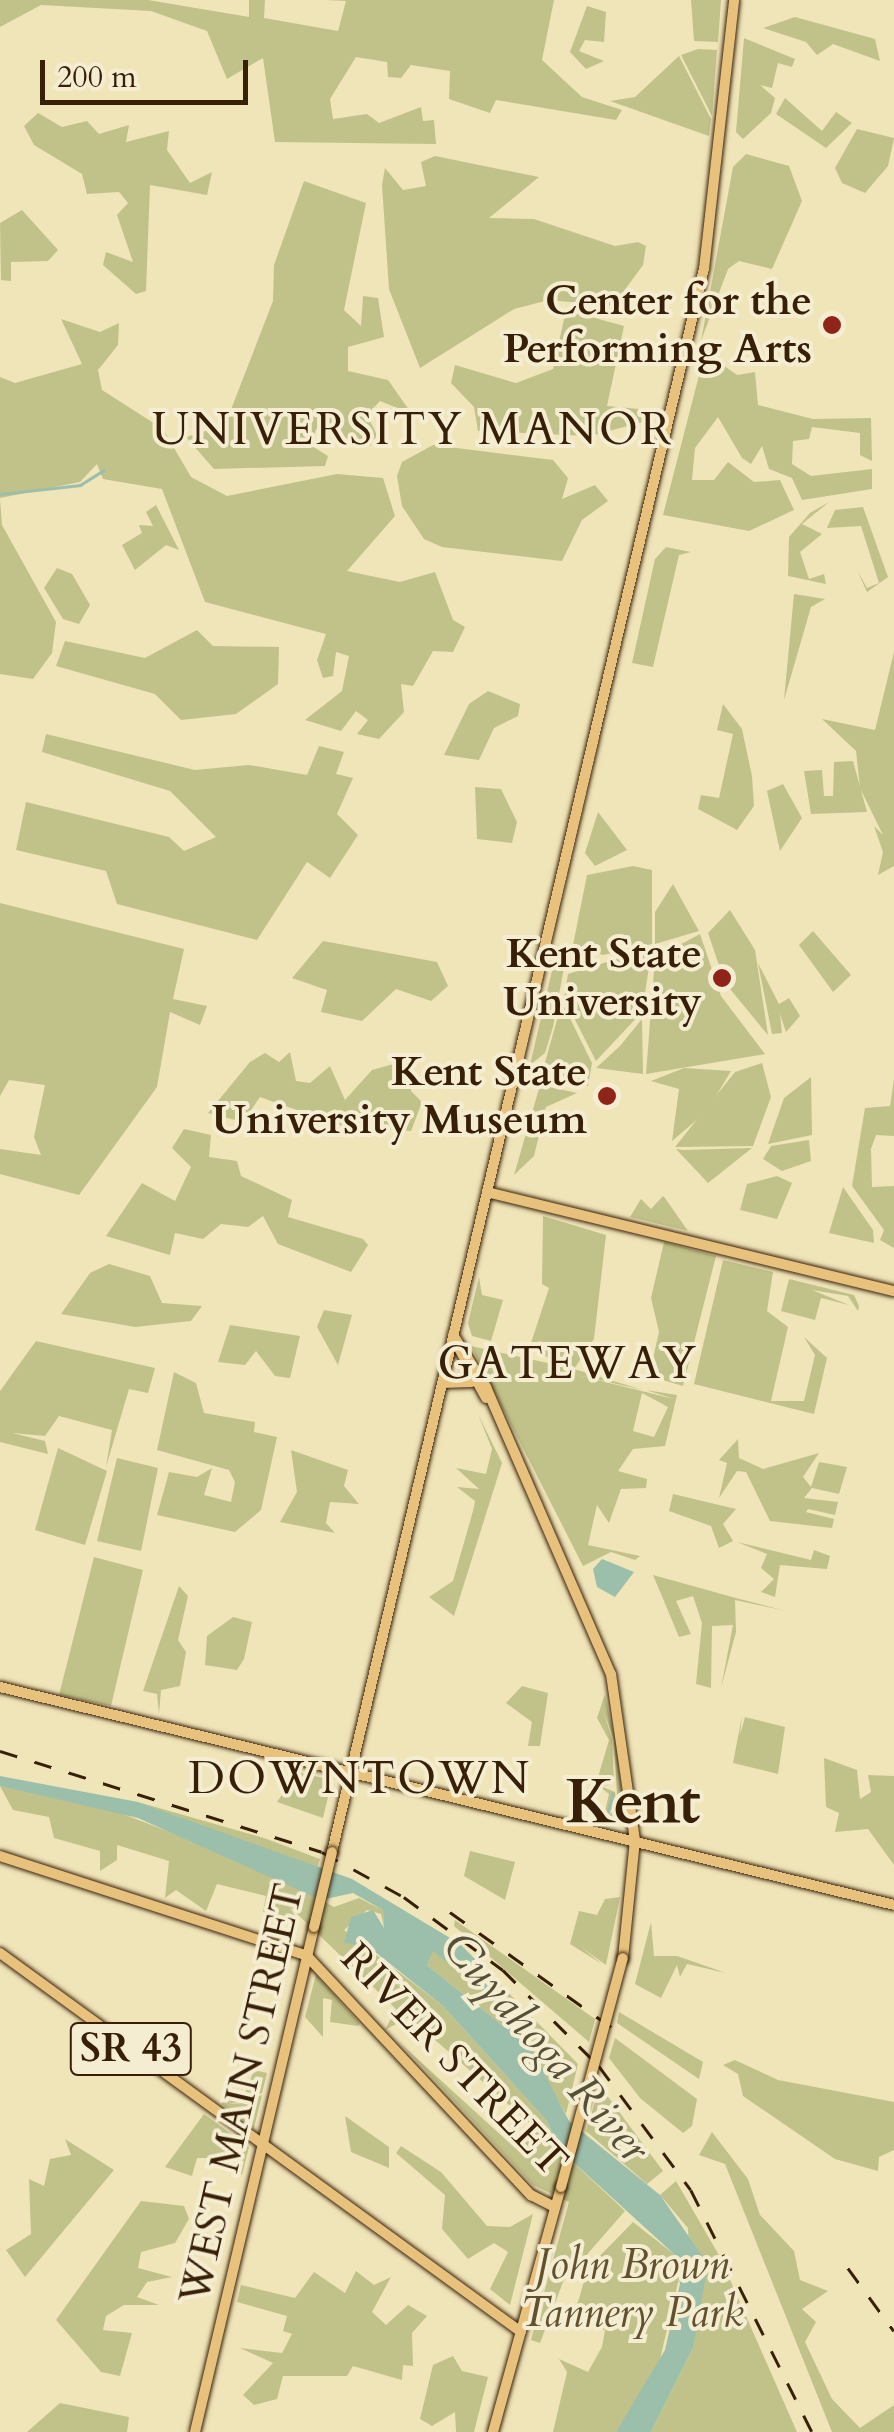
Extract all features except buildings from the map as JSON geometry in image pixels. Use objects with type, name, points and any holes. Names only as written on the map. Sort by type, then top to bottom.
[{"type":"main road","name":"WEST MAIN STREET","points":[[195,2432],[710,238],[734,0]]},
{"type":"main road","points":[[486,1192],[894,1291]]},
{"type":"main road","points":[[453,1335],[471,1382],[486,1398]]},
{"type":"main road","points":[[453,1335],[486,1398],[611,1674],[635,1840],[623,1958],[493,2432]]},
{"type":"main road","points":[[442,1383],[471,1382]]},
{"type":"main road","points":[[0,1687],[894,1905]]},
{"type":"main road","points":[[0,1856],[307,1956]]},
{"type":"main road","name":"SR 43","points":[[0,1953],[520,2332]]},
{"type":"main road","name":"RIVER STREET","points":[[307,1956],[531,2195],[555,2207]]},
{"type":"green space","points":[[0,0],[148,0],[249,17],[249,0],[265,0],[264,18],[338,31],[346,1],[326,0],[554,0],[542,60],[582,97],[622,110],[616,120],[496,100],[490,113],[449,99],[450,71],[411,65],[401,78],[388,77],[387,62],[356,57],[330,99],[333,119],[367,114],[379,123],[421,107],[423,121],[434,120],[436,144],[275,142],[263,58],[227,79],[207,31],[151,11],[41,5],[0,27]]},
{"type":"green space","points":[[691,0],[721,0],[718,42],[694,41]]},
{"type":"green space","points":[[587,6],[606,12],[604,42],[585,40],[579,51],[604,61],[586,69],[570,52]]},
{"type":"green space","points":[[795,17],[875,39],[880,61],[833,44],[817,55],[806,42],[763,28]]},
{"type":"green space","points":[[744,38],[795,59],[792,67],[778,63],[772,88],[760,85],[775,98],[771,113],[743,139],[736,132]]},
{"type":"green space","points":[[698,49],[717,50],[712,116],[681,55]]},
{"type":"green space","points":[[679,56],[711,119],[709,136],[610,101],[635,97]]},
{"type":"green space","points":[[785,98],[822,131],[836,112],[852,123],[826,148],[776,114]]},
{"type":"green space","points":[[38,113],[62,127],[87,121],[99,134],[129,125],[126,142],[169,131],[167,150],[190,183],[212,172],[207,195],[150,185],[146,291],[136,294],[103,265],[106,252],[133,262],[117,215],[128,203],[119,192],[87,194],[82,174],[34,145],[24,126]]},
{"type":"green space","points":[[857,129],[894,138],[888,166],[865,193],[842,183],[835,168]]},
{"type":"green space","points":[[746,154],[789,166],[802,201],[772,269],[739,261],[728,269],[701,341],[733,167]]},
{"type":"green space","points":[[435,156],[539,177],[489,218],[534,219],[615,246],[638,242],[646,246],[643,265],[613,306],[549,300],[514,309],[420,368],[389,289],[382,185],[385,168],[403,190],[426,186],[421,162]]},
{"type":"green space","points":[[304,181],[366,203],[344,310],[361,326],[363,296],[378,298],[384,337],[348,347],[348,371],[388,380],[412,414],[380,401],[367,415],[377,435],[370,446],[316,429],[312,446],[328,456],[325,466],[214,469],[186,437],[225,425],[273,301],[274,265]]},
{"type":"green space","points":[[22,210],[58,250],[48,261],[11,262],[11,281],[1,280],[0,223]]},
{"type":"green space","points":[[566,310],[624,326],[607,406],[639,409],[643,422],[590,436],[478,431],[474,407],[451,383],[455,365],[516,383],[553,369]]},
{"type":"green space","points":[[61,319],[100,332],[119,323],[118,345],[98,370],[102,390],[163,429],[191,477],[227,496],[337,474],[383,478],[395,516],[347,571],[400,582],[435,572],[453,620],[465,627],[453,652],[433,651],[413,686],[401,684],[404,712],[379,739],[357,734],[368,720],[356,711],[341,731],[305,720],[342,691],[349,656],[336,652],[333,676],[323,678],[317,660],[326,634],[205,602],[162,489],[103,479],[97,464],[80,482],[0,498],[0,377],[15,383],[82,364]]},
{"type":"green space","points":[[705,352],[737,375],[755,372],[758,405],[813,419],[871,418],[872,461],[860,455],[860,433],[812,427],[809,439],[793,441],[792,464],[811,476],[872,469],[872,489],[802,500],[792,478],[769,469],[762,446],[751,464],[742,458],[718,417],[695,448],[692,480],[714,480],[728,462],[754,482],[780,480],[794,510],[749,531],[663,515]]},
{"type":"green space","points":[[433,445],[553,460],[568,478],[562,499],[595,485],[608,501],[582,520],[562,561],[442,547],[424,539],[402,506],[397,476],[402,462]]},
{"type":"green space","points":[[0,499],[2,525],[56,622],[52,653],[33,679],[0,674]]},
{"type":"green space","points":[[829,502],[802,524],[822,534],[800,552],[809,579],[824,574],[826,584],[788,576],[789,537],[810,513]]},
{"type":"green space","points":[[156,505],[179,550],[166,545],[135,570],[122,545],[142,533],[139,525],[153,526],[146,512]]},
{"type":"green space","points":[[863,507],[888,577],[867,592],[857,570],[867,588],[879,583],[861,526],[827,528],[835,510]]},
{"type":"green space","points":[[666,547],[691,552],[679,555],[653,667],[632,663],[655,559]]},
{"type":"green space","points":[[57,568],[72,574],[90,605],[79,624],[63,619],[44,588]]},
{"type":"green space","points":[[794,594],[825,599],[811,607],[784,700]]},
{"type":"green space","points":[[197,630],[213,646],[279,647],[278,684],[236,714],[181,720],[155,694],[56,666],[65,641],[145,658]]},
{"type":"green space","points":[[894,652],[894,866],[878,875],[883,852],[874,826],[883,835],[860,788],[856,751],[822,719],[875,730]]},
{"type":"green space","points":[[488,691],[520,704],[518,716],[494,728],[479,760],[444,755],[469,704]]},
{"type":"green space","points":[[723,704],[742,729],[752,776],[754,806],[737,830],[698,809],[701,795],[719,798],[733,734],[717,730]]},
{"type":"green space","points":[[46,734],[195,770],[249,765],[307,775],[319,746],[344,752],[336,774],[353,778],[337,814],[358,835],[330,878],[307,862],[257,940],[117,904],[106,871],[16,850],[26,802],[169,837],[184,851],[216,837],[170,791],[42,752]]},
{"type":"green space","points":[[853,761],[867,812],[811,814],[804,771],[822,770],[824,796],[833,796],[834,762]]},
{"type":"green space","points":[[783,784],[802,818],[780,851],[767,791]]},
{"type":"green space","points":[[475,787],[501,789],[517,822],[512,843],[477,839]]},
{"type":"green space","points":[[598,812],[627,850],[595,866],[585,853]]},
{"type":"green space","points":[[633,866],[652,870],[652,944],[603,955],[573,945],[587,875]]},
{"type":"green space","points":[[673,884],[699,931],[655,944],[655,912]]},
{"type":"green space","points":[[0,903],[184,949],[173,999],[207,1006],[200,1025],[170,1012],[157,1087],[79,1195],[0,1174],[0,1149],[41,1155],[34,1137],[45,1085],[9,1080],[0,1096]]},
{"type":"green space","points":[[730,910],[755,950],[768,1035],[725,983],[708,933]]},
{"type":"green space","points":[[813,931],[851,975],[833,992],[799,945]]},
{"type":"green space","points":[[700,934],[721,996],[765,1054],[646,1074],[655,958]]},
{"type":"green space","points":[[323,941],[437,962],[448,986],[431,1001],[396,989],[362,1021],[321,1012],[327,990],[292,978]]},
{"type":"green space","points":[[558,945],[566,957],[553,1027],[545,1053],[530,1065]]},
{"type":"green space","points":[[652,948],[642,1012],[596,1061],[564,998],[568,974]]},
{"type":"green space","points":[[758,963],[779,1004],[789,998],[800,1016],[786,1032],[780,1014],[782,1033],[772,1034]]},
{"type":"green space","points":[[562,1002],[592,1063],[588,1086],[542,1073]]},
{"type":"green space","points":[[642,1019],[643,1074],[596,1068],[620,1046]]},
{"type":"green space","points":[[290,1052],[296,1081],[310,1083],[330,1066],[345,1100],[372,1070],[411,1059],[411,1091],[422,1102],[411,1131],[342,1126],[260,1097],[243,1122],[208,1113],[250,1062],[265,1053],[279,1062]]},
{"type":"green space","points":[[762,1063],[771,1097],[753,1146],[675,1147],[735,1072]]},
{"type":"green space","points":[[684,1068],[731,1071],[707,1111],[672,1141],[679,1089],[651,1081]]},
{"type":"green space","points":[[811,1077],[812,1135],[768,1144],[784,1098]]},
{"type":"green space","points":[[894,1079],[894,1136],[876,1135],[871,1149],[872,1187],[894,1186],[894,1248],[880,1240],[884,1230],[852,1186],[865,1108],[890,1106]]},
{"type":"green space","points":[[540,1085],[577,1093],[546,1107],[534,1156],[514,1175]]},
{"type":"green space","points":[[184,1129],[211,1135],[209,1157],[237,1161],[241,1176],[292,1200],[288,1217],[363,1239],[368,1245],[351,1272],[278,1244],[263,1216],[248,1227],[221,1224],[203,1239],[175,1233],[170,1255],[106,1236],[142,1183],[175,1201],[191,1167],[172,1148]]},
{"type":"green space","points":[[809,1140],[811,1161],[782,1171],[763,1159],[771,1146]]},
{"type":"green space","points":[[752,1148],[708,1183],[676,1149],[683,1150]]},
{"type":"green space","points":[[777,1176],[792,1183],[777,1219],[740,1210],[747,1184]]},
{"type":"green space","points":[[843,1187],[873,1230],[874,1243],[829,1233]]},
{"type":"green space","points":[[663,1196],[688,1231],[630,1217],[641,1199],[651,1209]]},
{"type":"green space","points":[[543,1216],[606,1235],[594,1339],[574,1369],[643,1390],[573,1374],[674,1399],[646,1390],[677,1395],[665,1446],[633,1449],[618,1471],[647,1479],[646,1488],[621,1489],[609,1523],[597,1505],[588,1545],[640,1556],[635,1560],[611,1552],[583,1566],[471,1346],[561,1366],[530,1346],[549,1288],[542,1284]],"holes":[[[642,1393],[668,1407],[654,1437],[633,1431]]]},
{"type":"green space","points":[[664,1242],[716,1256],[683,1386],[649,1376],[659,1332],[651,1298]]},
{"type":"green space","points":[[723,1260],[773,1272],[767,1311],[788,1327],[771,1401],[804,1401],[815,1355],[804,1337],[827,1358],[814,1414],[694,1384]]},
{"type":"green space","points":[[109,1264],[150,1276],[162,1303],[202,1306],[191,1321],[135,1327],[61,1314],[90,1273]]},
{"type":"green space","points":[[479,1277],[482,1295],[503,1300],[491,1341],[472,1336],[468,1323]]},
{"type":"green space","points":[[789,1279],[854,1295],[858,1311],[848,1296],[812,1290],[849,1305],[821,1298],[815,1320],[781,1311]]},
{"type":"green space","points":[[324,1310],[352,1315],[338,1365],[317,1327]]},
{"type":"green space","points":[[230,1325],[300,1336],[290,1378],[275,1376],[256,1351],[245,1365],[218,1362]]},
{"type":"green space","points":[[36,1341],[155,1368],[148,1393],[129,1389],[106,1467],[112,1430],[59,1416],[45,1436],[12,1433],[45,1441],[48,1454],[0,1442],[0,1391]]},
{"type":"green space","points":[[174,1372],[196,1383],[204,1413],[255,1422],[254,1432],[277,1437],[261,1510],[235,1532],[157,1515],[169,1472],[197,1477],[212,1468],[204,1495],[231,1502],[235,1482],[229,1470],[157,1450]]},
{"type":"green space","points":[[478,1414],[502,1463],[454,1616],[429,1597],[453,1581],[473,1511],[475,1501],[457,1487],[479,1489],[456,1468],[486,1474],[492,1449]]},
{"type":"green space","points":[[738,1439],[739,1458],[763,1469],[819,1453],[803,1477],[811,1487],[819,1462],[847,1467],[839,1494],[812,1488],[804,1498],[838,1502],[835,1515],[808,1509],[806,1512],[834,1519],[832,1528],[770,1521],[746,1472],[737,1471],[719,1498],[727,1463],[719,1460]]},
{"type":"green space","points":[[58,1448],[107,1471],[85,1545],[35,1530]]},
{"type":"green space","points":[[291,1450],[348,1470],[344,1486],[359,1504],[330,1502],[326,1523],[335,1533],[280,1522],[297,1492]]},
{"type":"green space","points":[[117,1458],[158,1468],[141,1551],[97,1541]]},
{"type":"green space","points":[[673,1494],[736,1509],[723,1524],[733,1541],[719,1548],[711,1526],[669,1511]]},
{"type":"green space","points":[[737,1542],[811,1560],[814,1550],[830,1556],[827,1569],[780,1565],[775,1597],[761,1592],[774,1579],[761,1568],[767,1554]]},
{"type":"green space","points":[[94,1557],[143,1570],[111,1706],[59,1695]]},
{"type":"green space","points":[[653,1575],[786,1611],[735,1600],[736,1632],[721,1688],[733,1625],[712,1626],[711,1688],[696,1684],[702,1623],[693,1596],[676,1601],[691,1634],[679,1637]]},
{"type":"green space","points":[[179,1586],[188,1596],[178,1640],[186,1652],[180,1686],[161,1690],[159,1714],[157,1694],[143,1691]]},
{"type":"green space","points":[[233,1617],[252,1622],[244,1659],[237,1670],[205,1665],[207,1636]]},
{"type":"green space","points":[[522,1686],[548,1693],[540,1746],[528,1746],[532,1722],[506,1703]]},
{"type":"green space","points":[[605,1695],[615,1740],[623,1802],[617,1795],[614,1740],[604,1712],[612,1740],[614,1782],[603,1787],[615,1792],[616,1802],[606,1818],[619,1805],[621,1813],[608,1826],[602,1825],[609,1794],[596,1784],[609,1740],[597,1718]]},
{"type":"green space","points":[[742,1716],[740,1735],[745,1717],[785,1727],[778,1774],[733,1763]]},
{"type":"green space","points":[[824,1758],[857,1770],[860,1799],[871,1792],[868,1775],[894,1776],[894,1865],[868,1829],[835,1832],[839,1813],[826,1807]]},
{"type":"green space","points":[[297,1772],[332,1780],[323,1818],[277,1802]]},
{"type":"green space","points":[[0,1786],[102,1806],[256,1865],[334,1907],[359,1898],[383,1910],[384,1928],[381,1914],[367,1910],[344,1930],[443,2006],[547,2121],[560,2150],[625,2211],[563,2282],[540,2343],[531,2340],[569,2202],[533,2185],[399,2042],[515,2148],[532,2125],[409,2017],[385,2030],[396,2009],[290,1907],[297,1920],[263,1912],[266,1896],[217,1884],[206,1911],[176,1890],[165,1898],[169,1861],[117,1845],[117,1860],[100,1871],[100,1851],[54,1838],[49,1817],[13,1810]]},
{"type":"green space","points":[[138,1802],[264,1838],[320,1859],[317,1868]]},
{"type":"green space","points":[[470,1851],[515,1862],[505,1900],[464,1876]]},
{"type":"green space","points":[[620,1897],[606,1965],[570,1944],[579,1911],[597,1915],[605,1899]]},
{"type":"green space","points":[[455,1920],[595,2019],[589,2042],[454,1926]]},
{"type":"green space","points":[[651,1922],[654,1956],[677,1956],[726,1973],[687,1964],[680,1977],[677,1965],[661,1998],[635,1984]]},
{"type":"green space","points":[[433,1950],[494,2000],[503,2026],[427,1965]]},
{"type":"green space","points":[[316,1975],[358,2026],[330,2022],[332,2000],[323,1998],[323,2037],[305,2017]]},
{"type":"green space","points":[[496,1980],[578,2064],[566,2114],[531,2054]]},
{"type":"green space","points":[[619,2012],[703,2062],[699,2079],[617,2023]]},
{"type":"green space","points":[[615,2038],[697,2099],[692,2126],[683,2133],[640,2098],[609,2058]]},
{"type":"green space","points":[[735,2060],[778,2080],[894,2102],[894,2150],[879,2157],[878,2171],[835,2159],[743,2096],[738,2074],[723,2065]]},
{"type":"green space","points":[[254,2070],[267,2073],[262,2093],[244,2101],[228,2104],[243,2103],[262,2095],[254,2128],[222,2104],[230,2079],[229,2098],[242,2101]]},
{"type":"green space","points":[[600,2086],[663,2171],[647,2184],[586,2131]]},
{"type":"green space","points":[[204,2114],[249,2147],[242,2175],[211,2158],[197,2158],[192,2176],[165,2167]]},
{"type":"green space","points":[[345,2116],[389,2147],[389,2168],[351,2152]]},
{"type":"green space","points":[[712,2132],[748,2179],[760,2215],[794,2251],[800,2280],[828,2291],[802,2309],[816,2322],[805,2342],[832,2399],[860,2428],[894,2405],[894,2432],[832,2432],[725,2164],[699,2155]]},
{"type":"green space","points":[[65,2139],[114,2170],[25,2277],[6,2250],[31,2234],[29,2179],[44,2186],[50,2159],[71,2155]]},
{"type":"green space","points":[[401,2146],[441,2172],[487,2226],[510,2227],[533,2214],[510,2305],[490,2289],[508,2252],[494,2243],[468,2259],[442,2229],[445,2195],[396,2153]]},
{"type":"green space","points":[[676,2181],[720,2257],[797,2432],[651,2432],[693,2348],[688,2228],[660,2195]]},
{"type":"green space","points":[[141,2201],[184,2206],[189,2219],[175,2243],[141,2252],[138,2268],[172,2277],[147,2282],[137,2297],[159,2305],[124,2305],[106,2316],[103,2330],[132,2333],[120,2376],[101,2372],[56,2320]]},
{"type":"green space","name":"John Brown Tannery Park","points":[[633,2222],[675,2255],[680,2274],[658,2368],[616,2432],[553,2432],[567,2372],[559,2359],[588,2372],[602,2347],[605,2330],[573,2319],[588,2268]]},
{"type":"green space","points":[[356,2271],[374,2285],[391,2277],[372,2312],[386,2325],[408,2305],[427,2316],[412,2333],[413,2366],[403,2365],[402,2380],[353,2366],[347,2376],[283,2376],[277,2399],[254,2405],[243,2395],[273,2363],[240,2348],[282,2353],[292,2334],[283,2331],[287,2316],[237,2302],[241,2285],[295,2298],[314,2272],[345,2293]]},
{"type":"green space","points":[[453,2356],[462,2371],[488,2377],[474,2432],[456,2432],[455,2412],[432,2426],[420,2419],[433,2365]]},
{"type":"green space","points":[[60,2403],[129,2417],[127,2432],[27,2432]]},
{"type":"shaded area","points":[[602,1559],[634,1572],[615,1597],[597,1587],[593,1569]]},
{"type":"shaded area","points":[[0,1776],[138,1802],[352,1879],[460,1944],[496,1980],[569,2121],[660,2195],[708,2264],[693,2348],[651,2432],[616,2432],[665,2350],[680,2284],[675,2255],[560,2150],[547,2121],[443,2006],[369,1947],[344,1943],[351,1917],[373,1910],[384,1928],[383,1910],[353,1893],[321,1900],[138,1818],[0,1786]],"holes":[[[433,1951],[494,2000],[503,2026],[427,1965]]]},
{"type":"waterway","points":[[0,494],[80,485],[104,470]]},
{"type":"waterway","points":[[607,1816],[612,1794]]},
{"type":"waterway","name":"Cuyahoga River","points":[[598,2171],[634,2198]]},
{"type":"railway","points":[[0,1751],[322,1852],[404,1897],[503,1970],[599,2066],[691,2190],[812,2432]]},
{"type":"railway","points":[[450,1912],[614,2029]]},
{"type":"railway","points":[[848,2268],[894,2331]]},
{"type":"place","name":"Center for the Performing Arts","points":[[832,325]]},
{"type":"place","name":"Kent State University","points":[[722,978]]},
{"type":"place","name":"Kent State University Museum","points":[[607,1096]]},
{"type":"district","name":"UNIVERSITY MANOR","points":[[413,430]]},
{"type":"district","name":"GATEWAY","points":[[568,1364]]},
{"type":"district","name":"DOWNTOWN","points":[[360,1779]]},
{"type":"district","name":"Kent","points":[[633,1804]]}]
